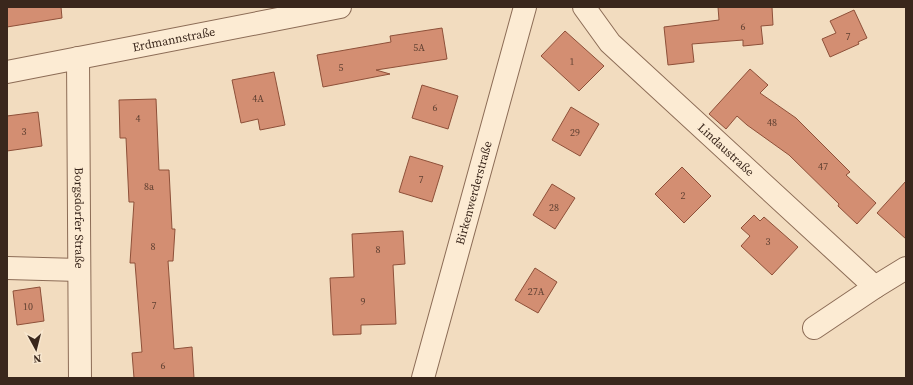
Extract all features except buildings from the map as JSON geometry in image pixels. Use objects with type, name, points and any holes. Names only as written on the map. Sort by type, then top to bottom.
[{"type":"street","name":"Birkenwerderstraße","points":[[422,378],[525,7]]},
{"type":"street","name":"Lindaustraße","points":[[584,7],[610,43],[874,287]]},
{"type":"street","name":"Erdmannstraße","points":[[7,72],[334,8]]},
{"type":"street","name":"Borgsdorfer Straße","points":[[78,58],[80,378]]},
{"type":"street","points":[[7,268],[79,270]]},
{"type":"street","points":[[814,328],[874,287],[906,268]]}]
